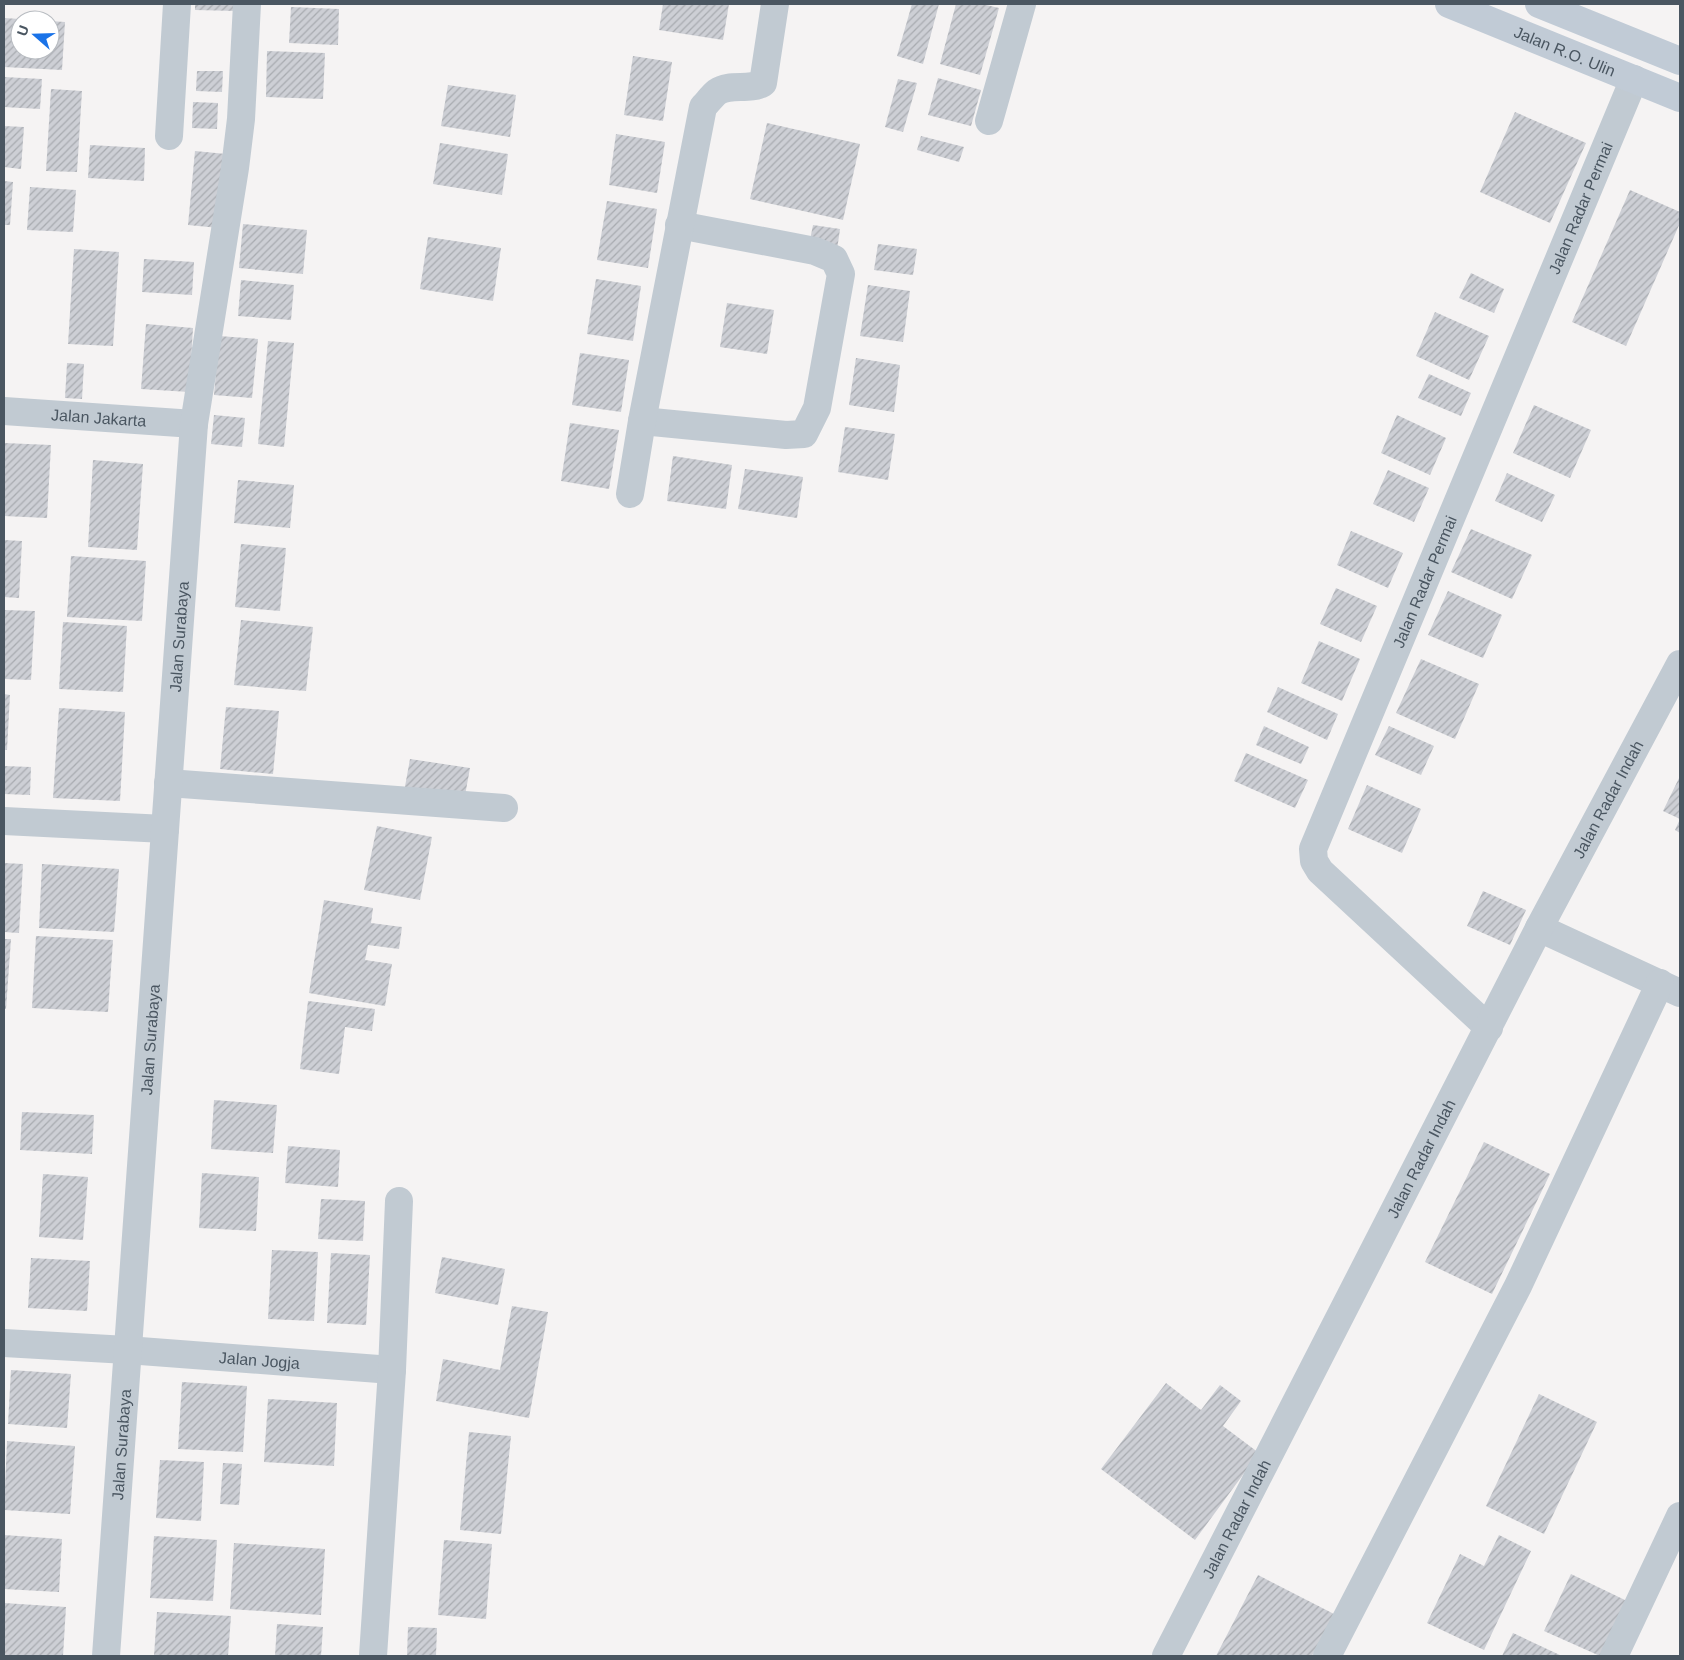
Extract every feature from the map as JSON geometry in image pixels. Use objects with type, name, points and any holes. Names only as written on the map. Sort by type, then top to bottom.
[{"type":"main road","name":"Jalan R.O. Ulin","points":[[1449,4],[1488,11],[1634,79],[1680,98]]},
{"type":"main road","name":"Jalan R.O. Ulin","points":[[1538,4],[1680,62]]},
{"type":"street","points":[[169,136],[177,4]]},
{"type":"street","name":"Jalan Surabaya","points":[[106,1656],[194,424],[235,168],[241,119],[247,4]]},
{"type":"street","points":[[630,494],[642,421],[703,107],[717,92],[735,88],[755,88],[763,83],[775,4]]},
{"type":"street","points":[[989,120],[1022,4]]},
{"type":"street","name":"Jalan Radar Permai","points":[[1490,1028],[1320,871],[1314,861],[1313,849],[1634,79]]},
{"type":"street","points":[[642,421],[804,434],[817,408],[841,274],[834,259],[815,251],[679,225]]},
{"type":"street","name":"Jalan Jakarta","points":[[4,411],[194,424]]},
{"type":"street","name":"Jalan Radar Indah","points":[[1166,1656],[1540,928],[1680,664]]},
{"type":"street","points":[[168,783],[504,808]]},
{"type":"street","points":[[4,821],[165,829]]},
{"type":"street","points":[[1327,1656],[1670,988],[1540,928]]},
{"type":"street","points":[[373,1656],[392,1370],[399,1201]]},
{"type":"street","name":"Jalan Jogja","points":[[4,1343],[127,1350],[392,1370]]},
{"type":"street","points":[[1614,1656],[1680,1516]]},
{"type":"building","points":[[195,4],[236,4],[236,11],[195,10]]},
{"type":"building","points":[[663,4],[729,4],[723,40],[659,30]]},
{"type":"building","points":[[912,4],[939,4],[923,64],[897,56]]},
{"type":"building","points":[[956,4],[982,4],[999,8],[980,75],[940,64]]},
{"type":"building","points":[[291,7],[339,9],[338,45],[289,43]]},
{"type":"building","points":[[4,18],[10,18],[10,60],[60,60],[60,22],[65,22],[62,70],[4,67]]},
{"type":"building","points":[[267,51],[325,53],[323,99],[266,97]]},
{"type":"building","points":[[633,56],[672,62],[663,121],[624,115]]},
{"type":"building","points":[[197,71],[223,71],[222,92],[196,91]]},
{"type":"building","points":[[4,77],[42,79],[40,109],[4,107]]},
{"type":"building","points":[[938,78],[981,90],[971,126],[928,115]]},
{"type":"building","points":[[898,79],[917,83],[903,132],[885,127]]},
{"type":"building","points":[[448,85],[516,95],[510,137],[441,126]]},
{"type":"building","points":[[51,89],[82,91],[77,172],[46,171]]},
{"type":"building","points":[[193,102],[218,103],[217,129],[192,128]]},
{"type":"building","points":[[1515,112],[1586,143],[1550,223],[1480,192]]},
{"type":"building","points":[[767,123],[860,144],[843,220],[750,199]]},
{"type":"building","points":[[4,126],[24,127],[21,169],[4,167]]},
{"type":"building","points":[[616,134],[665,142],[657,193],[609,185]]},
{"type":"building","points":[[921,136],[964,147],[959,162],[917,150]]},
{"type":"building","points":[[440,143],[508,154],[502,195],[433,184]]},
{"type":"building","points":[[90,145],[145,148],[144,181],[88,178]]},
{"type":"building","points":[[195,151],[226,154],[219,228],[188,225]]},
{"type":"building","points":[[4,181],[13,182],[10,225],[4,225]]},
{"type":"building","points":[[30,187],[76,190],[73,232],[27,230]]},
{"type":"building","points":[[1630,190],[1680,212],[1680,223],[1626,346],[1572,322]]},
{"type":"building","points":[[607,201],[657,209],[648,268],[597,260]]},
{"type":"building","points":[[243,224],[307,230],[303,274],[239,268]]},
{"type":"building","points":[[813,225],[840,229],[837,250],[809,245]]},
{"type":"building","points":[[428,237],[501,248],[493,301],[420,289]]},
{"type":"building","points":[[878,244],[917,249],[913,275],[874,270]]},
{"type":"building","points":[[74,249],[119,252],[113,346],[68,344]]},
{"type":"building","points":[[144,259],[194,262],[192,295],[142,292]]},
{"type":"building","points":[[1471,273],[1504,289],[1494,313],[1459,298]]},
{"type":"building","points":[[596,279],[641,286],[633,341],[587,334]]},
{"type":"building","points":[[241,280],[294,285],[291,320],[238,316]]},
{"type":"building","points":[[868,285],[910,291],[903,342],[860,336]]},
{"type":"building","points":[[727,303],[774,310],[767,354],[720,347]]},
{"type":"building","points":[[1435,312],[1489,336],[1469,380],[1416,356]]},
{"type":"building","points":[[146,324],[193,328],[189,392],[141,389]]},
{"type":"building","points":[[219,336],[258,339],[252,398],[214,395]]},
{"type":"building","points":[[268,341],[294,343],[284,447],[258,444]]},
{"type":"building","points":[[580,353],[629,360],[621,412],[572,405]]},
{"type":"building","points":[[856,358],[900,365],[894,412],[849,405]]},
{"type":"building","points":[[67,363],[84,364],[82,399],[65,398]]},
{"type":"building","points":[[1429,374],[1471,393],[1461,416],[1418,398]]},
{"type":"building","points":[[1534,405],[1591,430],[1570,478],[1513,453]]},
{"type":"building","points":[[214,415],[245,418],[242,447],[211,444]]},
{"type":"building","points":[[1397,415],[1446,438],[1430,475],[1381,453]]},
{"type":"building","points":[[570,423],[619,430],[609,489],[561,481]]},
{"type":"building","points":[[845,427],[895,434],[888,480],[838,472]]},
{"type":"building","points":[[4,443],[51,445],[47,518],[4,516]]},
{"type":"building","points":[[673,456],[732,465],[726,509],[667,501]]},
{"type":"building","points":[[93,460],[143,464],[137,550],[88,547]]},
{"type":"building","points":[[745,469],[803,477],[797,518],[738,509]]},
{"type":"building","points":[[1388,470],[1429,488],[1414,522],[1373,504]]},
{"type":"building","points":[[1507,473],[1555,495],[1542,522],[1495,501]]},
{"type":"building","points":[[238,480],[294,485],[290,528],[234,523]]},
{"type":"building","points":[[1471,529],[1532,555],[1512,599],[1451,572]]},
{"type":"building","points":[[1351,531],[1403,553],[1388,588],[1337,565]]},
{"type":"building","points":[[4,540],[22,541],[19,598],[4,597]]},
{"type":"building","points":[[241,544],[286,548],[280,611],[235,607]]},
{"type":"building","points":[[71,556],[146,561],[142,621],[67,617]]},
{"type":"building","points":[[1336,588],[1377,606],[1361,642],[1320,624]]},
{"type":"building","points":[[1448,591],[1502,615],[1483,658],[1428,635]]},
{"type":"building","points":[[4,610],[35,611],[31,680],[4,679]]},
{"type":"building","points":[[241,620],[313,627],[306,691],[234,685]]},
{"type":"building","points":[[63,622],[127,626],[123,692],[59,689]]},
{"type":"building","points":[[1319,641],[1360,659],[1342,701],[1301,683]]},
{"type":"building","points":[[1421,659],[1479,684],[1455,739],[1396,713]]},
{"type":"building","points":[[1278,687],[1338,714],[1327,740],[1267,712]]},
{"type":"building","points":[[4,694],[10,695],[7,750],[4,750]]},
{"type":"building","points":[[226,707],[279,711],[273,774],[220,769]]},
{"type":"building","points":[[59,708],[125,712],[120,801],[53,798]]},
{"type":"building","points":[[1264,726],[1309,747],[1301,764],[1256,745]]},
{"type":"building","points":[[1389,726],[1434,746],[1421,775],[1375,755]]},
{"type":"building","points":[[1246,753],[1308,780],[1295,808],[1234,781]]},
{"type":"building","points":[[410,759],[470,768],[464,801],[404,792]]},
{"type":"building","points":[[4,766],[31,767],[30,795],[4,794]]},
{"type":"building","points":[[1680,776],[1680,819],[1663,811]]},
{"type":"building","points":[[1367,785],[1421,809],[1402,853],[1348,829]]},
{"type":"building","points":[[1680,819],[1680,833],[1675,830]]},
{"type":"building","points":[[377,826],[432,837],[420,900],[364,890]]},
{"type":"building","points":[[4,863],[23,864],[19,933],[4,932]]},
{"type":"building","points":[[42,864],[119,869],[114,932],[39,928]]},
{"type":"building","points":[[1483,891],[1526,910],[1510,945],[1467,926]]},
{"type":"building","points":[[324,900],[373,908],[371,923],[402,927],[399,949],[368,945],[365,960],[392,964],[385,1006],[309,993]]},
{"type":"building","points":[[36,936],[113,940],[108,1012],[32,1008]]},
{"type":"building","points":[[4,939],[11,939],[6,1009],[4,1009]]},
{"type":"building","points":[[308,1001],[375,1009],[372,1031],[345,1027],[339,1074],[300,1069]]},
{"type":"building","points":[[214,1100],[277,1105],[273,1153],[211,1149]]},
{"type":"building","points":[[22,1112],[94,1115],[92,1154],[20,1150]]},
{"type":"building","points":[[1484,1142],[1550,1174],[1492,1294],[1425,1262]]},
{"type":"building","points":[[288,1146],[340,1150],[338,1187],[285,1183]]},
{"type":"building","points":[[202,1173],[259,1177],[256,1231],[199,1228]]},
{"type":"building","points":[[43,1174],[88,1177],[83,1240],[39,1237]]},
{"type":"building","points":[[321,1199],[365,1201],[363,1241],[318,1239]]},
{"type":"building","points":[[272,1250],[318,1252],[314,1321],[268,1319]]},
{"type":"building","points":[[331,1253],[370,1255],[366,1325],[327,1323]]},
{"type":"building","points":[[442,1257],[505,1269],[498,1305],[435,1293]]},
{"type":"building","points":[[31,1258],[90,1261],[87,1311],[28,1308]]},
{"type":"building","points":[[512,1306],[548,1312],[529,1418],[436,1401],[443,1359],[500,1370]]},
{"type":"building","points":[[11,1370],[71,1374],[67,1428],[8,1424]]},
{"type":"building","points":[[182,1382],[247,1386],[243,1452],[178,1449]]},
{"type":"building","points":[[1166,1383],[1201,1410],[1220,1385],[1241,1401],[1223,1426],[1259,1453],[1195,1540],[1101,1469]]},
{"type":"building","points":[[1539,1394],[1597,1422],[1544,1534],[1486,1506]]},
{"type":"building","points":[[268,1399],[337,1403],[334,1466],[264,1462]]},
{"type":"building","points":[[469,1432],[511,1436],[501,1534],[460,1530]]},
{"type":"building","points":[[7,1441],[75,1446],[70,1514],[4,1510]]},
{"type":"building","points":[[160,1460],[204,1462],[201,1521],[156,1518]]},
{"type":"building","points":[[223,1463],[242,1464],[239,1505],[220,1504]]},
{"type":"building","points":[[4,1535],[62,1539],[59,1592],[4,1589]]},
{"type":"building","points":[[1499,1535],[1531,1551],[1484,1650],[1427,1623],[1460,1554],[1484,1566]]},
{"type":"building","points":[[154,1536],[217,1540],[213,1601],[150,1598]]},
{"type":"building","points":[[444,1540],[492,1544],[486,1619],[438,1615]]},
{"type":"building","points":[[234,1543],[325,1549],[321,1615],[230,1609]]},
{"type":"building","points":[[1571,1574],[1627,1601],[1600,1656],[1544,1631]]},
{"type":"building","points":[[1258,1575],[1334,1614],[1312,1656],[1216,1656]]},
{"type":"building","points":[[4,1603],[66,1607],[63,1656],[4,1656]]},
{"type":"building","points":[[157,1612],[231,1616],[228,1656],[154,1656]]},
{"type":"building","points":[[277,1624],[323,1627],[321,1656],[275,1656]]},
{"type":"building","points":[[408,1627],[437,1628],[436,1656],[407,1656]]},
{"type":"building","points":[[1513,1633],[1562,1656],[1502,1656]]}]
